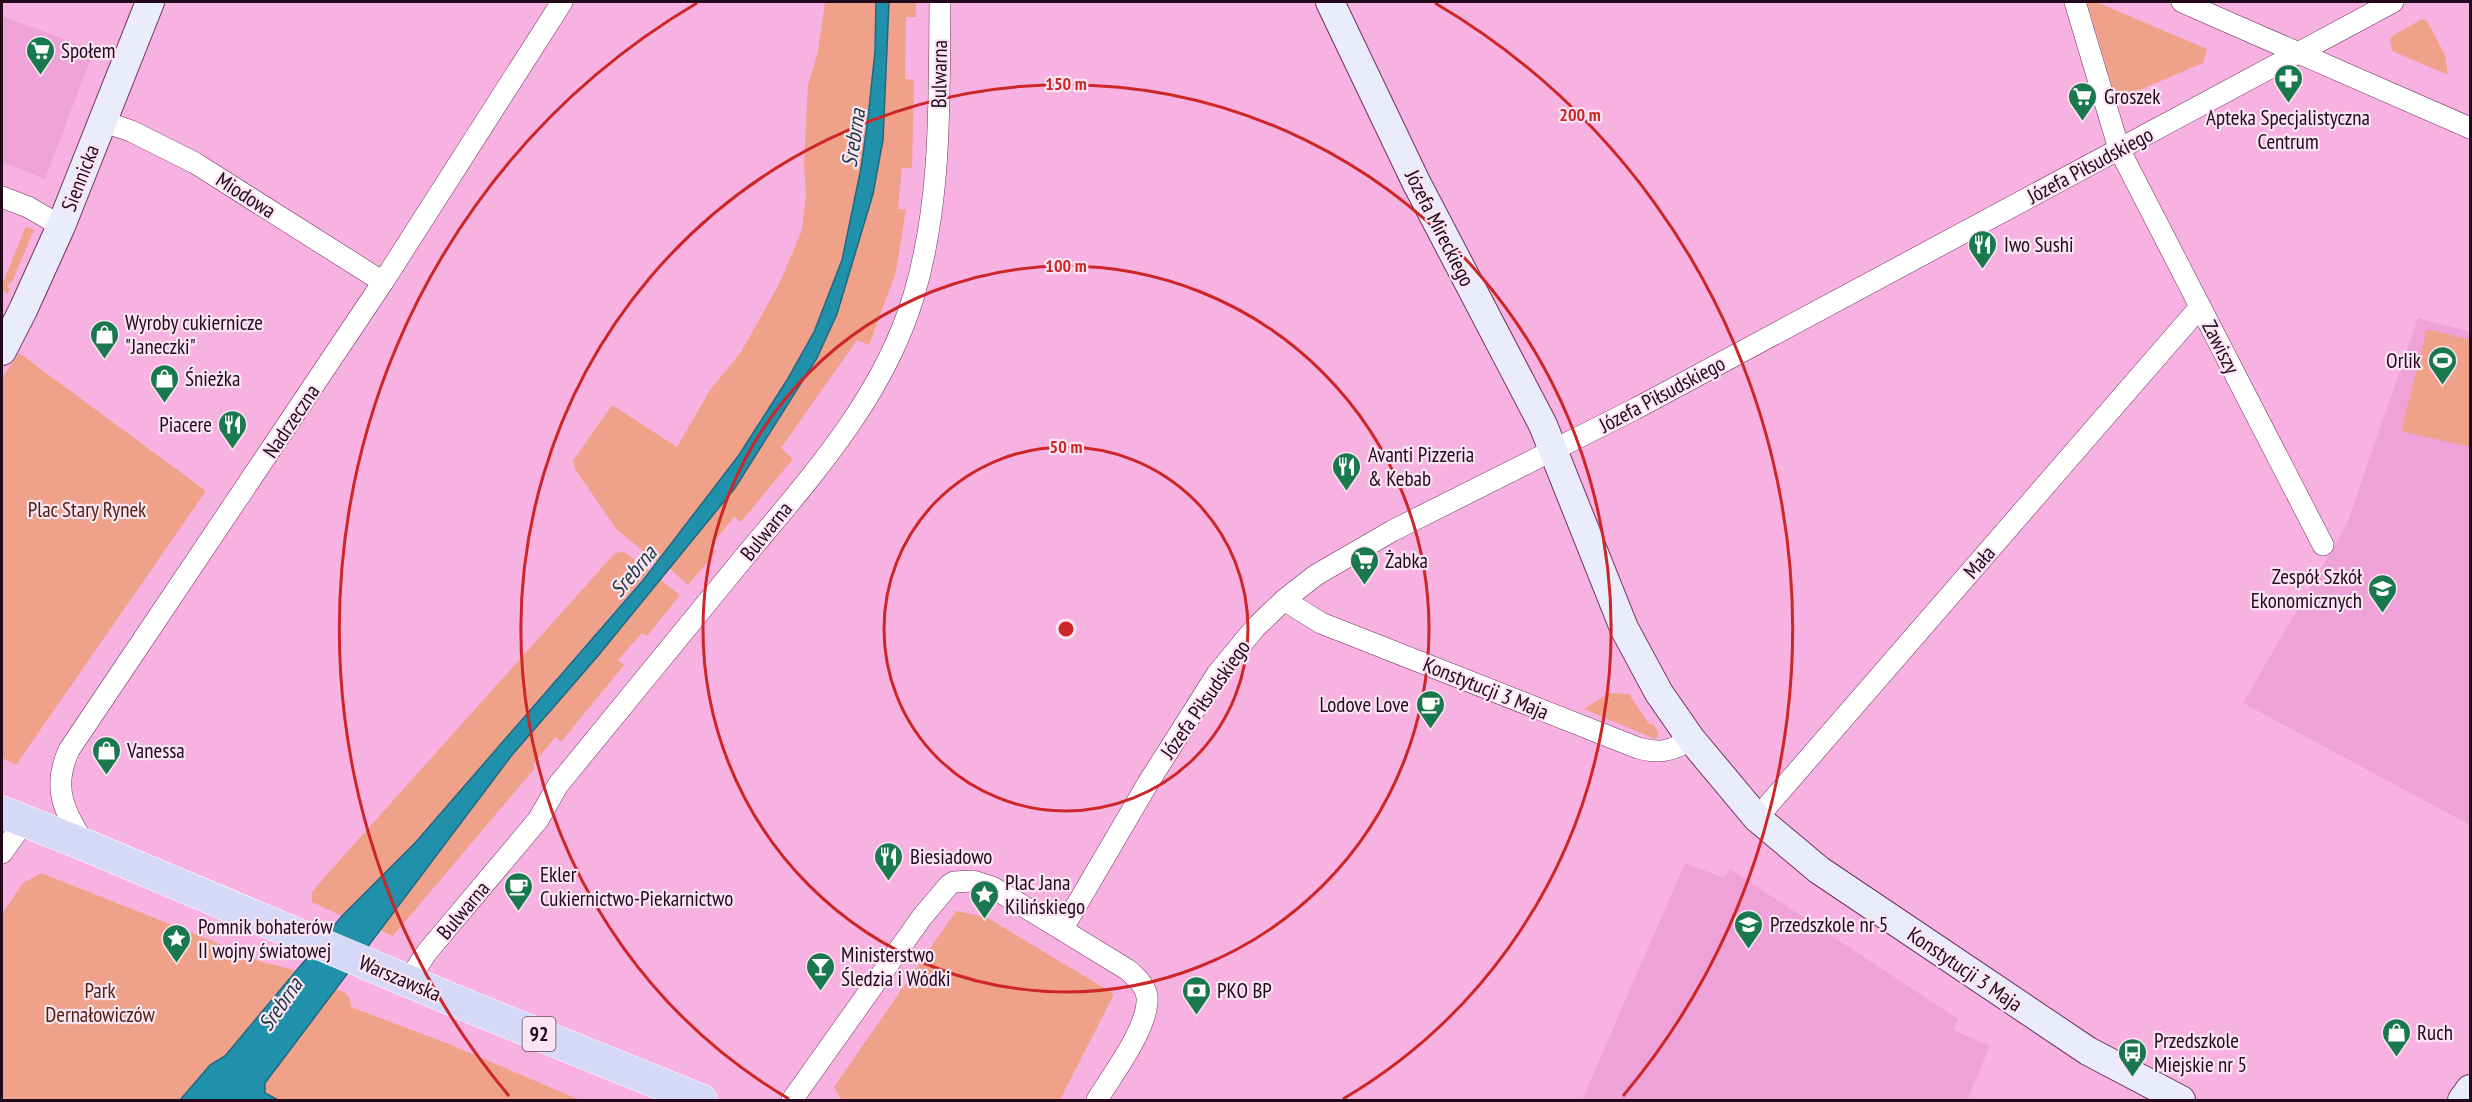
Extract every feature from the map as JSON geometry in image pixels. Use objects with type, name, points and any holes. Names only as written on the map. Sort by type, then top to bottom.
[{"type":"main road","name":"Warszawska","points":[[13,817],[701,1101]]},
{"type":"street","name":"Siennicka","points":[[2,351],[62,226],[150,2]]},
{"type":"street","name":"Nadrzeczna","points":[[85,845],[62,803],[61,777],[69,750],[383,282],[562,2]]},
{"type":"street","name":"Bulwarna","points":[[408,981],[427,952],[538,820],[558,785],[830,453],[884,372],[913,297],[929,227],[938,151],[940,2]]},
{"type":"street","name":"Józefa Mireckiego","points":[[1330,2],[1416,182],[1543,424],[1553,452]]},
{"type":"street","name":"Zawiszy","points":[[2075,2],[2119,149],[2323,545]]},
{"type":"street","points":[[2182,2],[2470,128]]},
{"type":"street","name":"Józefa Piłsudskiego","points":[[1062,930],[1148,783],[1217,674],[1255,628],[1316,574],[1392,531],[1553,452],[2393,2]]},
{"type":"street","name":"Miodowa","points":[[102,121],[131,131],[195,162],[383,282]]},
{"type":"street","points":[[2,196],[62,226]]},
{"type":"street","name":"Mała","points":[[1757,818],[2200,307]]},
{"type":"street","name":"Konstytucji 3 Maja","points":[[1553,452],[1624,628],[1659,693],[1691,739],[1757,818],[1819,870],[1998,992],[2088,1051],[2181,1101]]},
{"type":"street","name":"Konstytucji 3 Maja","points":[[1284,600],[1321,623],[1638,748],[1664,752],[1676,749],[1691,739]]},
{"type":"street","points":[[2,853],[13,817]]},
{"type":"street","points":[[792,1101],[922,917],[949,885],[961,881],[983,883],[1128,970],[1140,982],[1147,997],[1142,1023],[1097,1101]]},
{"type":"street","points":[[2462,1101],[2470,1089]]},
{"type":"shaded area","points":[[2,16],[94,50],[45,179],[2,162]]},
{"type":"shaded area","name":"Zespół Szkół Ekonomicznych","points":[[2418,318],[2470,332],[2470,825],[2243,703],[2347,524]]},
{"type":"shaded area","name":"Przedszkole nr 5","points":[[1685,863],[1724,878],[1730,869],[1958,1019],[1953,1030],[1990,1046],[1967,1100],[1582,1100]]},
{"type":"green space","points":[[825,2],[876,2],[872,84],[867,128],[853,215],[842,257],[829,297],[813,334],[779,394],[741,451],[657,562],[617,530],[575,469],[573,461],[612,405],[677,447],[710,390],[741,352],[779,284],[802,230],[806,195],[804,163],[808,85],[818,51]]},
{"type":"green space","points":[[889,2],[916,2],[916,17],[906,17],[905,79],[914,80],[912,168],[902,168],[898,209],[906,209],[896,272],[869,345],[857,340],[781,448],[793,459],[741,522],[734,517],[710,547],[716,552],[688,585],[669,568],[735,488],[778,421],[837,314],[883,140]]},
{"type":"green space","points":[[2087,2],[2096,2],[2207,49],[2203,63],[2116,100]]},
{"type":"green space","points":[[2422,19],[2427,21],[2445,55],[2448,75],[2392,51],[2390,39],[2392,36]]},
{"type":"green space","points":[[26,226],[34,230],[12,282],[10,282],[8,294],[2,290],[2,285]]},
{"type":"green space","name":"Orlik","points":[[2427,329],[2470,340],[2470,447],[2401,431]]},
{"type":"green space","name":"Plac Stary Rynek","points":[[19,353],[206,491],[16,765],[2,758],[2,378]]},
{"type":"green space","points":[[624,552],[650,570],[415,843],[342,916],[312,902],[312,892],[330,871],[615,553]]},
{"type":"green space","points":[[659,579],[680,595],[647,636],[642,633],[618,660],[624,665],[561,742],[555,737],[533,765],[535,768],[393,936],[380,930],[512,755]]},
{"type":"green space","points":[[1609,693],[1629,694],[1649,724],[1654,725],[1659,734],[1655,739],[1584,709]]},
{"type":"green space","name":"Park Dernałowiczów","points":[[41,873],[259,961],[298,971],[292,978],[330,996],[336,989],[343,992],[349,997],[351,1007],[449,1044],[580,1100],[2,1100],[2,914],[23,883]]},
{"type":"green space","points":[[956,911],[986,917],[1114,994],[1060,1100],[841,1100],[834,1087]]},
{"type":"water","name":"Srebrna","points":[[876,2],[889,2],[883,140],[873,194],[837,314],[817,358],[735,488],[597,657],[512,755],[265,1083],[265,1093],[278,1100],[180,1100],[210,1065],[225,1056],[342,916],[415,843],[644,579],[739,455],[787,380],[814,332],[842,260],[861,168],[868,118],[875,51]]},
{"type":"place","name":"Społem","points":[[40,76]]},
{"type":"place","name":"Apteka Specjalistyczna Centrum","points":[[2288,104]]},
{"type":"place","name":"Groszek","points":[[2083,122]]},
{"type":"place","name":"Iwo Sushi","points":[[1983,270]]},
{"type":"place","name":"Wyroby cukiernicze \"Janeczki\"","points":[[104,360]]},
{"type":"place","name":"Orlik","points":[[2442,386]]},
{"type":"place","name":"Śnieżka","points":[[164,404]]},
{"type":"place","name":"Piacere","points":[[233,450]]},
{"type":"place","name":"Avanti Pizzeria & Kebab","points":[[1347,492]]},
{"type":"place","name":"Żabka","points":[[1364,586]]},
{"type":"place","name":"Zespół Szkół Ekonomicznych","points":[[2383,614]]},
{"type":"place","name":"Lodove Love","points":[[1430,730]]},
{"type":"place","name":"Vanessa","points":[[106,776]]},
{"type":"place","name":"Biesiadowo","points":[[889,882]]},
{"type":"place","name":"Ekler Cukiernictwo-Piekarnictwo","points":[[519,912]]},
{"type":"place","name":"Plac Jana Kilińskiego","points":[[984,920]]},
{"type":"place","name":"Przedszkole nr 5","points":[[1749,950]]},
{"type":"place","name":"Pomnik bohaterów II wojny światowej","points":[[177,964]]},
{"type":"place","name":"Ministerstwo Śledzia i Wódki","points":[[820,992]]},
{"type":"place","name":"PKO BP","points":[[1196,1016]]},
{"type":"place","name":"Ruch","points":[[2396,1058]]},
{"type":"place","name":"Przedszkole Miejskie nr 5","points":[[2133,1078]]}]
